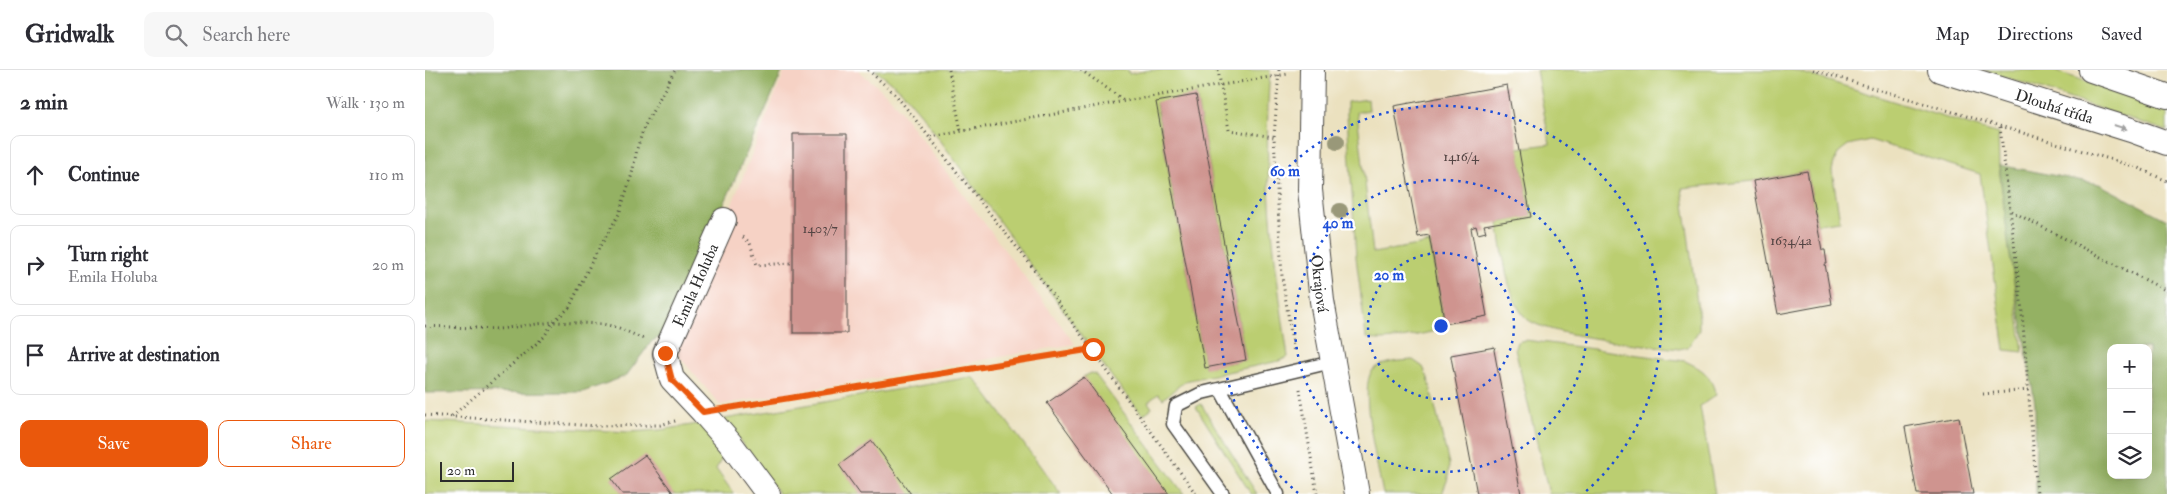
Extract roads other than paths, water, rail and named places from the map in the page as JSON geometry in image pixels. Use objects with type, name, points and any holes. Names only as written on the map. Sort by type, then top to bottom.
[{"type":"street","name":"Dlouhá třída","points":[[1940,70],[2167,143]]},
{"type":"street","points":[[2091,70],[2167,96]]},
{"type":"street","name":"Okrajová","points":[[1303,72],[1310,190],[1322,301],[1357,494]]},
{"type":"street","name":"Emila Holuba","points":[[724,220],[665,353],[672,380],[730,443],[768,494]]},
{"type":"lane","points":[[1223,494],[1173,424],[1177,406],[1202,393],[1332,362]]},
{"type":"lane","points":[[1221,389],[1278,494]]}]
